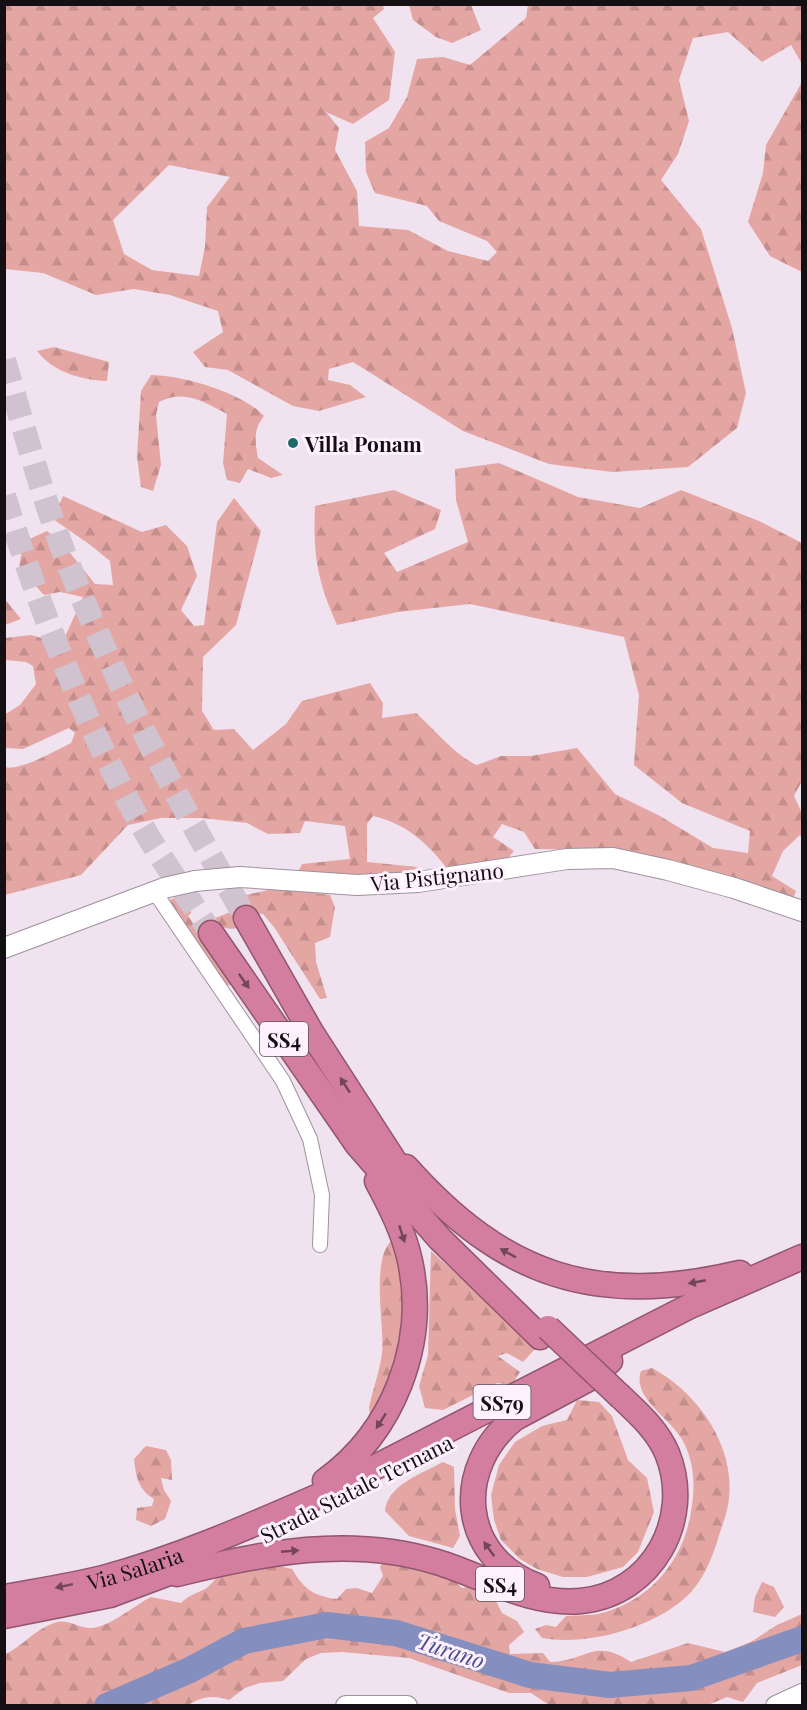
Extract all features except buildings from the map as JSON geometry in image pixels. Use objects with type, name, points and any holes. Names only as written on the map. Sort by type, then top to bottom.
[{"type":"highway","name":"SS4","points":[[246,918],[311,1032],[367,1139],[401,1227],[410,1260],[416,1305],[407,1368],[382,1420],[344,1468],[316,1489],[259,1522]]},
{"type":"highway","name":"SS4","points":[[211,933],[367,1139]]},
{"type":"highway","points":[[367,1139],[467,1227],[521,1260],[554,1273],[589,1282],[633,1288],[655,1287],[691,1284],[799,1259]]},
{"type":"highway","points":[[367,1139],[440,1239],[544,1333],[617,1401],[643,1436],[661,1470],[664,1511],[656,1538],[630,1570],[596,1588],[559,1591],[522,1579],[496,1558],[478,1530],[472,1503],[478,1464],[490,1443],[504,1426],[515,1418],[594,1377],[612,1359]]},
{"type":"highway","name":"Strada Statale Ternana","points":[[259,1522],[321,1495],[688,1307],[799,1259]]},
{"type":"highway","name":"Strada Statale Ternana","points":[[151,1580],[274,1531],[612,1359],[692,1316],[745,1283]]},
{"type":"highway","name":"SS4","points":[[151,1580],[258,1555],[311,1549],[353,1549],[395,1553],[437,1562],[547,1600],[571,1602],[609,1595],[632,1582],[651,1564],[666,1542],[675,1507],[672,1468],[660,1440],[652,1427],[617,1401]]},
{"type":"highway","name":"Via Salaria","points":[[4,1597],[103,1578],[183,1552],[259,1522]]},
{"type":"highway","name":"Via Salaria","points":[[4,1616],[111,1595],[151,1580]]},
{"type":"street","name":"Via Pistignano","points":[[4,948],[154,891],[195,881],[240,877],[357,885],[418,882],[567,859],[613,858],[734,888],[802,911]]},
{"type":"street","points":[[154,891],[283,1081],[310,1139],[322,1195],[320,1245]]},
{"type":"street","points":[[776,1706],[802,1694]]},
{"type":"street","points":[[346,1706],[407,1706]]},
{"type":"green space","points":[[4,5],[383,5],[384,9],[373,18],[395,52],[389,100],[353,124],[326,112],[339,128],[335,150],[357,191],[359,226],[408,230],[448,251],[488,261],[497,252],[487,241],[439,221],[427,206],[375,193],[366,172],[365,142],[389,128],[407,97],[417,59],[443,57],[470,65],[526,18],[528,5],[802,5],[802,64],[791,45],[762,62],[728,32],[693,38],[679,80],[689,121],[678,154],[661,180],[701,229],[732,328],[746,393],[737,428],[688,467],[612,472],[549,464],[463,431],[353,362],[329,369],[328,380],[350,385],[366,397],[319,411],[293,406],[228,370],[205,367],[193,352],[223,332],[218,311],[170,295],[134,289],[96,295],[43,273],[5,269]],"holes":[[[169,165],[230,177],[207,207],[205,247],[199,276],[152,270],[124,254],[113,220]]]},
{"type":"green space","points":[[409,5],[471,5],[481,30],[452,43],[436,37],[413,20]]},
{"type":"green space","points":[[802,82],[802,272],[770,256],[748,222],[763,173],[766,145]]},
{"type":"green space","points":[[54,347],[109,362],[107,381],[68,374],[51,364],[37,351]]},
{"type":"green space","points":[[151,375],[179,378],[211,387],[242,400],[254,408],[264,416],[258,426],[256,436],[258,458],[283,475],[271,478],[248,469],[240,483],[227,480],[223,463],[227,414],[194,399],[177,397],[159,402],[156,415],[161,465],[153,491],[141,487],[137,457],[141,391]]},
{"type":"green space","points":[[499,463],[578,497],[640,508],[681,490],[759,521],[802,543],[802,781],[794,796],[802,813],[802,838],[800,835],[783,851],[772,876],[796,891],[793,899],[730,876],[617,850],[535,849],[524,832],[502,824],[493,837],[514,851],[507,859],[446,867],[431,849],[414,835],[395,823],[373,816],[367,824],[367,862],[418,867],[405,874],[376,879],[344,878],[298,872],[302,864],[350,859],[345,826],[305,821],[300,833],[268,834],[247,823],[202,818],[161,818],[128,825],[81,875],[5,895],[5,767],[19,766],[47,755],[71,743],[75,733],[69,728],[23,749],[5,748],[4,715],[20,705],[36,684],[33,666],[26,662],[5,660],[5,638],[31,635],[45,639],[64,639],[83,597],[60,592],[44,595],[19,568],[23,542],[47,531],[63,544],[95,584],[113,585],[110,561],[53,519],[63,496],[142,532],[166,525],[187,546],[197,576],[181,610],[194,626],[204,625],[217,522],[234,498],[261,531],[236,625],[203,657],[202,711],[214,730],[234,729],[253,750],[286,724],[302,701],[370,683],[383,703],[382,718],[416,713],[454,749],[477,765],[501,756],[531,756],[577,748],[615,794],[660,816],[713,848],[748,853],[750,831],[682,803],[634,765],[639,695],[624,637],[470,604],[398,612],[337,625],[318,567],[315,506],[394,490],[441,510],[435,529],[384,553],[397,572],[468,542],[456,500],[455,469]]},
{"type":"green space","points":[[4,598],[21,619],[5,625],[4,625]]},
{"type":"green space","points":[[277,888],[330,895],[335,907],[330,937],[315,943],[316,962],[327,998],[320,999],[274,927],[263,914],[253,913],[238,927],[231,929],[212,926],[205,937],[207,950],[237,986],[220,984],[169,902],[171,899],[188,897],[191,913],[188,916],[195,926],[238,909],[246,903],[246,895]]},
{"type":"green space","points":[[392,1240],[403,1266],[402,1324],[388,1382],[370,1415],[369,1407],[382,1353],[380,1278],[385,1250]]},
{"type":"green space","points":[[431,1251],[521,1332],[535,1349],[523,1362],[507,1353],[498,1356],[520,1372],[512,1385],[497,1383],[443,1410],[425,1408],[419,1386],[428,1355]]},
{"type":"green space","points":[[652,1368],[684,1391],[698,1406],[710,1422],[726,1459],[729,1478],[728,1503],[712,1557],[701,1579],[691,1592],[672,1608],[655,1618],[617,1633],[598,1637],[559,1640],[542,1638],[535,1629],[546,1625],[556,1627],[566,1616],[598,1614],[616,1608],[648,1590],[672,1563],[687,1530],[693,1495],[692,1470],[688,1453],[680,1436],[642,1391],[641,1371]]},
{"type":"green space","points":[[577,1400],[599,1402],[612,1416],[628,1460],[647,1478],[654,1512],[638,1552],[623,1567],[587,1577],[563,1577],[537,1569],[520,1559],[501,1540],[494,1520],[491,1495],[499,1465],[515,1442],[542,1426],[567,1420]]},
{"type":"green space","points":[[146,1446],[166,1450],[171,1460],[172,1480],[161,1478],[164,1490],[171,1501],[165,1519],[151,1526],[136,1520],[137,1508],[152,1506],[154,1499],[141,1487],[134,1459]]},
{"type":"green space","points":[[443,1462],[454,1467],[455,1509],[460,1536],[453,1548],[409,1536],[385,1511],[387,1502],[399,1487],[416,1475]]},
{"type":"green space","points":[[383,1562],[429,1573],[445,1572],[462,1588],[478,1585],[490,1589],[502,1613],[517,1621],[524,1632],[509,1645],[510,1654],[543,1653],[550,1662],[563,1661],[590,1652],[608,1651],[631,1662],[688,1643],[725,1652],[751,1642],[777,1625],[802,1614],[802,1665],[757,1683],[743,1702],[727,1697],[708,1705],[549,1705],[531,1693],[509,1693],[409,1658],[342,1652],[321,1653],[306,1659],[283,1681],[260,1683],[245,1688],[229,1700],[208,1697],[187,1706],[5,1705],[4,1655],[54,1623],[68,1622],[86,1628],[97,1627],[113,1621],[151,1597],[181,1603],[189,1596],[205,1589],[227,1571],[254,1565],[273,1565],[292,1569],[310,1590],[329,1598],[337,1599],[346,1589],[357,1588],[372,1593],[383,1576],[380,1567]]},
{"type":"green space","points":[[762,1582],[774,1587],[784,1607],[775,1617],[753,1612],[755,1597]]},
{"type":"waterway","name":"Turano","points":[[107,1706],[190,1670],[244,1641],[327,1625],[396,1633],[530,1675],[610,1685],[691,1678],[802,1639]]},
{"type":"tunnel","points":[[4,360],[53,522],[110,662],[198,834],[246,918]]},
{"type":"tunnel","points":[[4,496],[47,619],[98,739],[146,832],[211,933]]},
{"type":"place","name":"Villa Ponam","points":[[293,443]]}]
